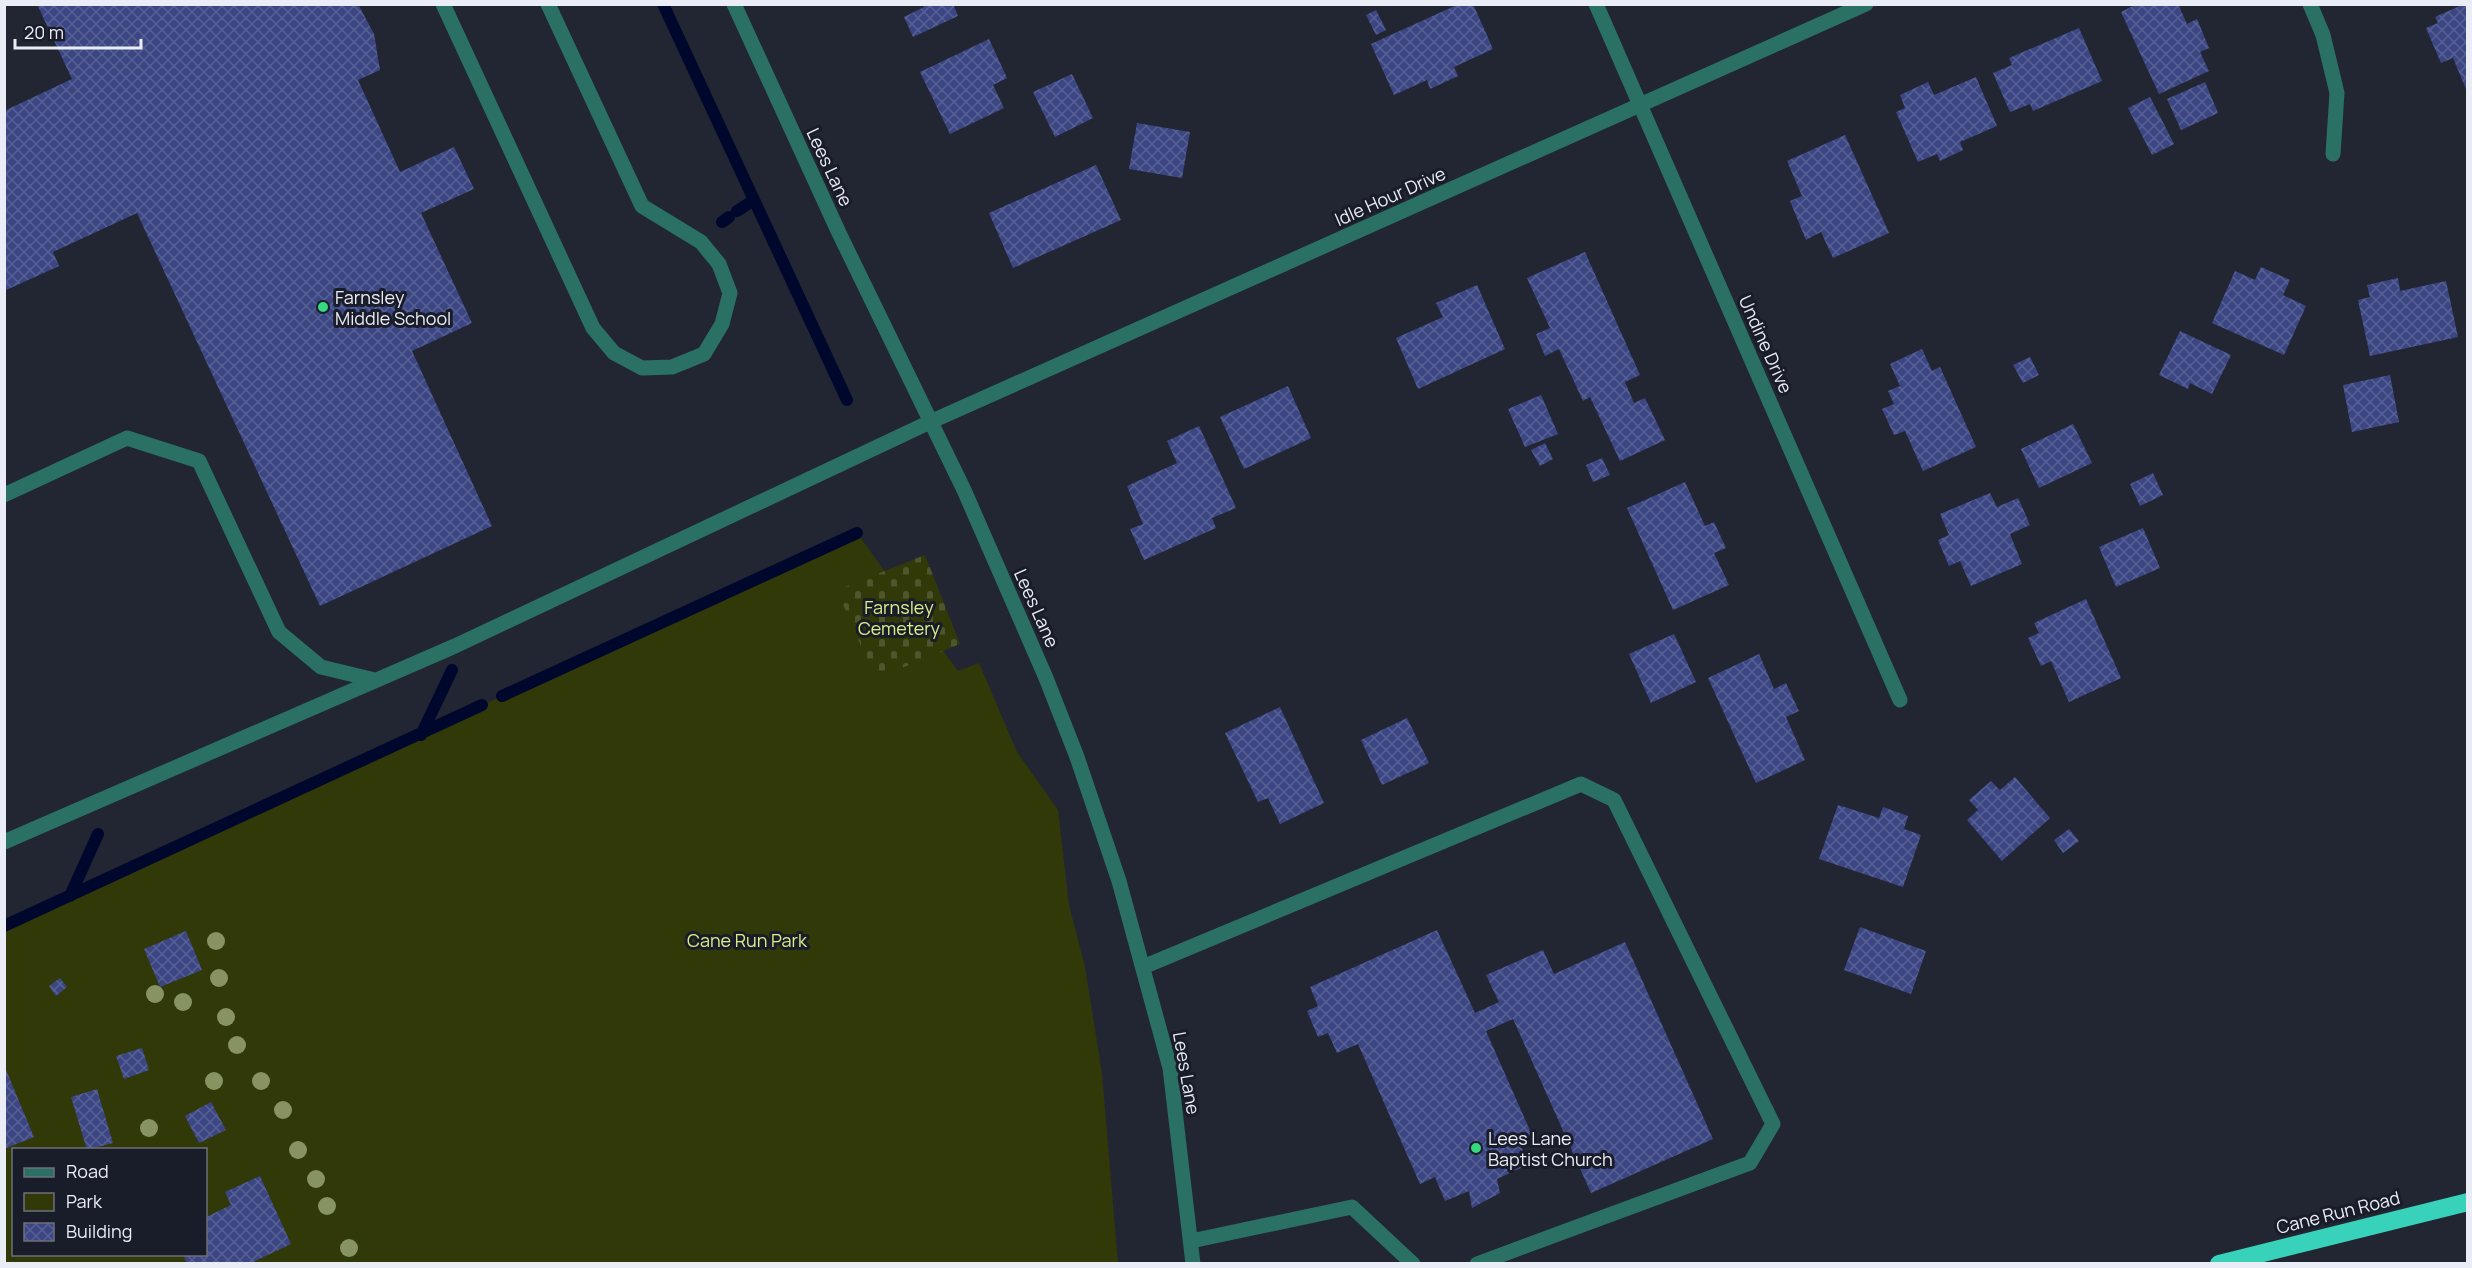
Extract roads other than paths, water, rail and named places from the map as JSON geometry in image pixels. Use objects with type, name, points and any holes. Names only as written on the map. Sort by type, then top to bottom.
[{"type":"highway","name":"Cane Run Road","points":[[2220,1263],[2468,1202]]},
{"type":"street","points":[[443,4],[593,328],[614,353],[642,368],[672,367],[704,354],[722,324],[730,293],[719,264],[701,242],[642,207],[548,4]]},
{"type":"street","name":"Lees Lane","points":[[734,4],[839,233],[968,500],[1050,688],[1077,757],[1119,881],[1170,1068],[1193,1263]]},
{"type":"street","name":"Undine Drive","points":[[1596,4],[1900,700]]},
{"type":"street","name":"Idle Hour Drive","points":[[4,842],[455,646],[930,422],[1866,4]]},
{"type":"street","points":[[2310,4],[2323,35],[2337,93],[2333,154]]},
{"type":"street","points":[[4,495],[127,438],[199,461],[279,632],[321,667],[375,680]]},
{"type":"street","points":[[1143,968],[1581,784],[1614,800],[1773,1124],[1750,1163],[1478,1263]]},
{"type":"street","points":[[1191,1241],[1352,1207],[1413,1263]]},
{"type":"waterway","points":[[663,4],[847,400]]},
{"type":"waterway","points":[[737,211],[754,200]]},
{"type":"waterway","points":[[722,222],[729,217]]},
{"type":"waterway","points":[[502,696],[857,533]]},
{"type":"waterway","points":[[421,735],[452,670]]},
{"type":"waterway","points":[[4,926],[482,705]]},
{"type":"waterway","points":[[70,896],[98,834]]},
{"type":"place","name":"Farnsley Middle School","points":[[323,307]]},
{"type":"place","name":"Lees Lane Baptist Church","points":[[1476,1148]]},
{"type":"park label","name":"Farnsley Cemetery","points":[[899,617]]},
{"type":"park label","name":"Cane Run Park","points":[[747,940]]}]
